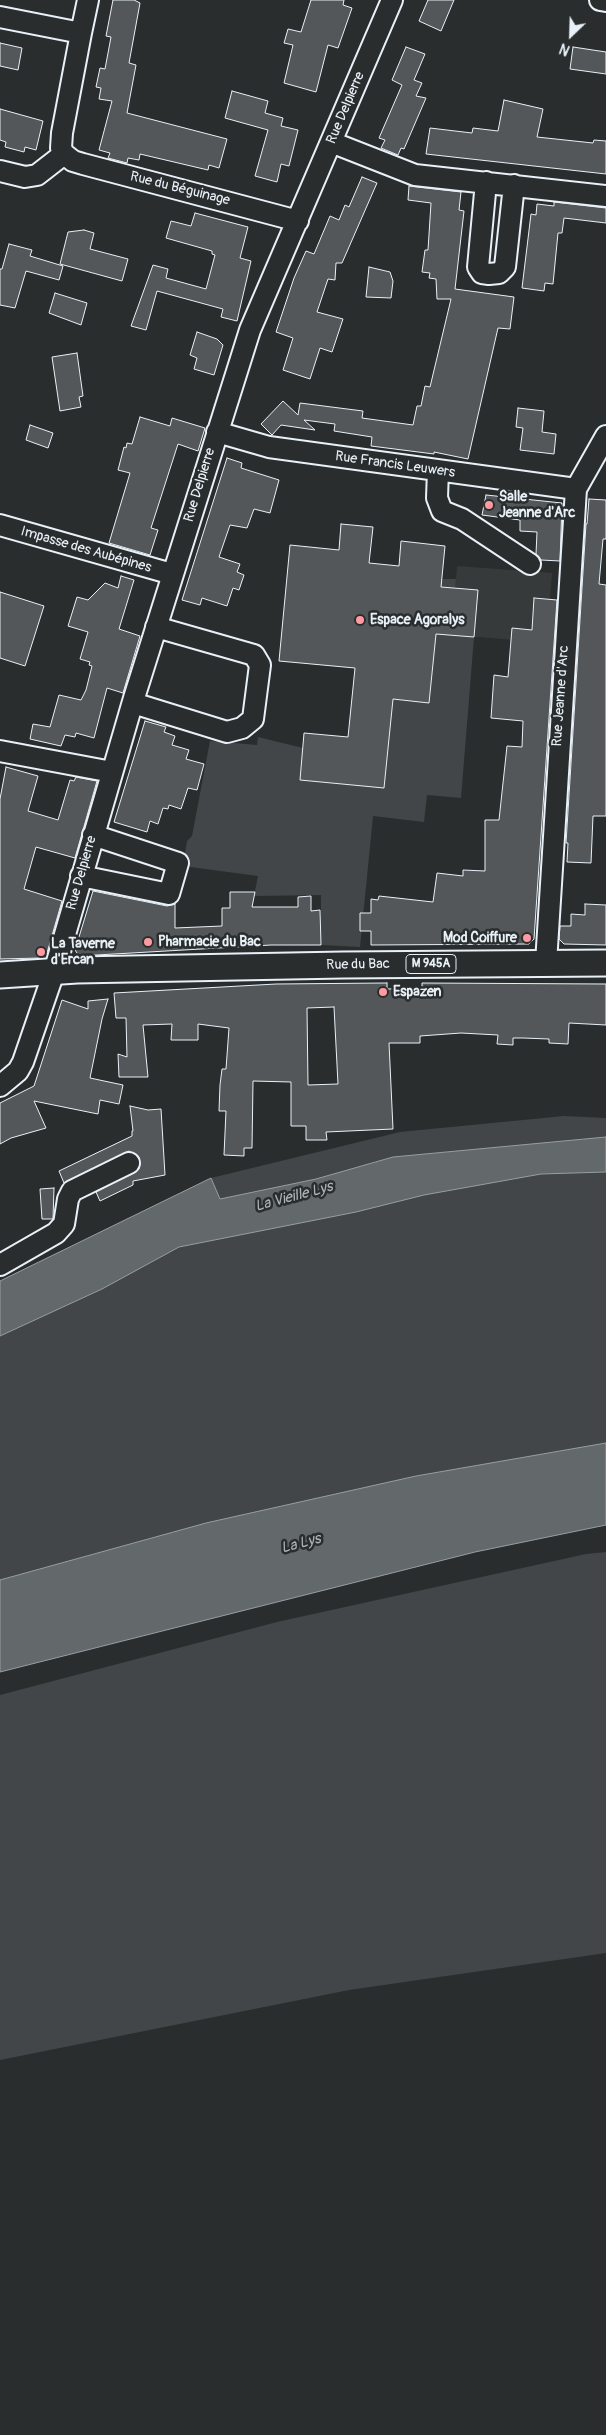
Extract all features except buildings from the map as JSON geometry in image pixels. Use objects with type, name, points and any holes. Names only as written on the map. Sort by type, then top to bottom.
[{"type":"main road","name":"Rue du Bac","points":[[52,979],[170,970],[342,965],[606,963]]},
{"type":"main road","name":"M 945A","points":[[0,975],[52,979]]},
{"type":"main road","name":"M 945A","points":[[0,992],[52,979]]},
{"type":"street","points":[[0,170],[25,177],[37,175],[64,154],[61,148],[62,133],[88,0]]},
{"type":"street","name":"Rue Delpierre","points":[[0,1086],[18,1071],[23,1062],[52,979],[156,626],[250,330],[392,0]]},
{"type":"street","points":[[600,0],[606,1]]},
{"type":"street","points":[[0,17],[81,33]]},
{"type":"street","points":[[331,142],[407,173],[606,196]]},
{"type":"street","name":"Rue du Béguinage","points":[[64,154],[73,161],[83,164],[298,221]]},
{"type":"street","points":[[486,182],[478,267],[482,273],[489,274],[499,273],[505,267],[514,185]]},
{"type":"street","name":"Rue Francis Leuwers","points":[[217,432],[269,447],[576,489]]},
{"type":"street","name":"Rue Jeanne d'Arc","points":[[546,963],[576,489],[606,436]]},
{"type":"street","points":[[438,470],[437,498],[442,511],[462,519],[530,564]]},
{"type":"street","name":"Impasse des Aubépines","points":[[0,525],[172,574]]},
{"type":"street","points":[[133,703],[227,732],[242,728],[253,719],[260,665],[254,655],[156,626]]},
{"type":"street","points":[[0,751],[112,772]]},
{"type":"street","points":[[81,876],[169,894],[178,863],[93,835]]},
{"type":"street","points":[[0,1265],[56,1233],[64,1224],[68,1199],[72,1191],[129,1163]]},
{"type":"shaded area","points":[[457,566],[552,573],[550,599],[556,600],[553,643],[452,635]]},
{"type":"shaded area","points":[[441,579],[456,579],[452,635],[474,637],[461,798],[427,795],[424,822],[373,816],[360,947],[321,945],[321,895],[254,896],[258,876],[183,866],[187,841],[192,836],[210,741],[257,745],[258,737],[303,748],[300,780],[384,788],[393,699],[429,703]]},
{"type":"shaded area","points":[[564,1116],[606,1118],[606,1137],[393,1157],[316,1179],[220,1199],[211,1178],[400,1132]]},
{"type":"shaded area","points":[[606,1172],[606,1443],[416,1476],[206,1523],[0,1580],[0,1336],[102,1289],[179,1247],[356,1212],[424,1195],[541,1174]]},
{"type":"shaded area","points":[[606,1552],[606,1953],[349,1990],[0,2060],[0,1695],[277,1622],[586,1554]]},
{"type":"water","name":"La Vieille Lys","points":[[606,1137],[606,1172],[541,1174],[424,1195],[356,1212],[179,1247],[102,1289],[0,1336],[0,1281],[211,1178],[220,1199],[316,1179],[393,1157]]},
{"type":"water","name":"La Lys","points":[[606,1443],[606,1525],[475,1552],[0,1672],[0,1580],[206,1523],[416,1476]]},
{"type":"place","name":"Salle Jeanne d'Arc","points":[[489,505]]},
{"type":"place","name":"Espace Agoralys","points":[[360,620]]},
{"type":"place","name":"Mod Coiffure","points":[[527,938]]},
{"type":"place","name":"Pharmacie du Bac","points":[[148,942]]},
{"type":"place","name":"La Taverne d'Ercan","points":[[41,952]]},
{"type":"place","name":"Espazen","points":[[383,992]]}]
